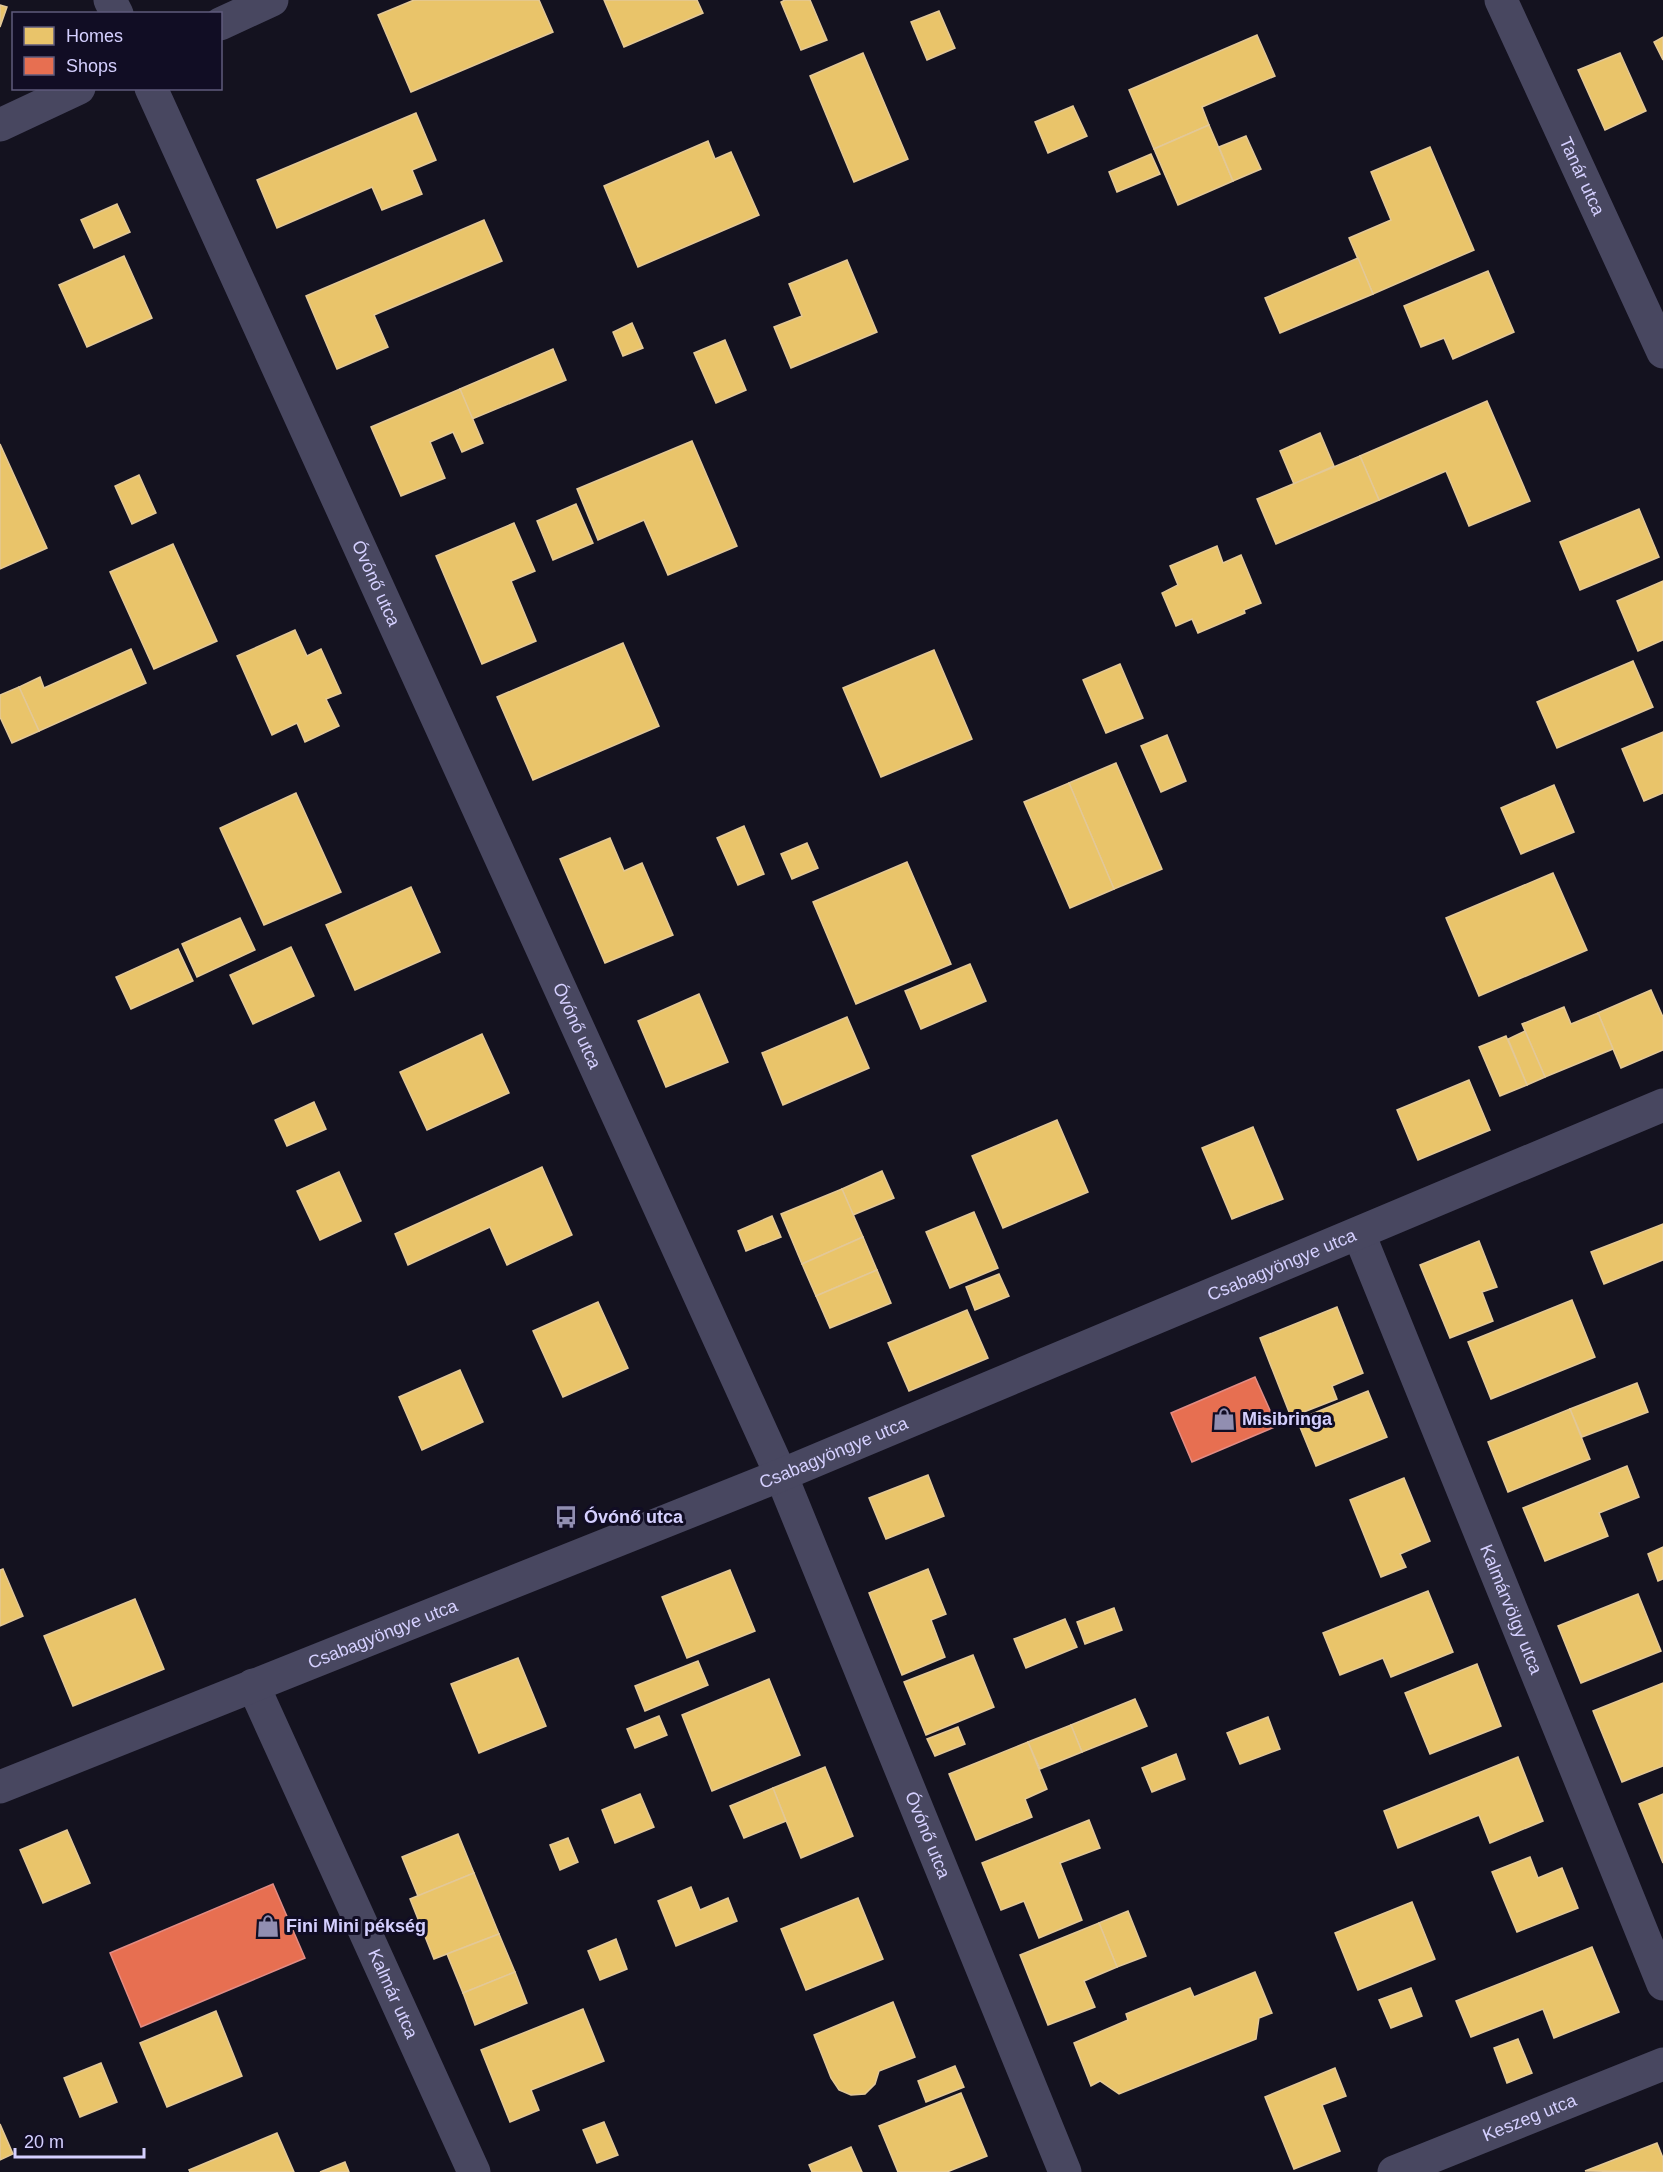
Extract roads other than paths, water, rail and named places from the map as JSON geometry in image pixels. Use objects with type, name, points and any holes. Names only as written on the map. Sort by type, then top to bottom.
[{"type":"street","points":[[222,23],[272,0]]},
{"type":"street","name":"Tanár utca","points":[[1501,0],[1663,352]]},
{"type":"street","points":[[0,125],[75,90]]},
{"type":"street","name":"Óvónő utca","points":[[152,90],[781,1475],[1065,2172]]},
{"type":"street","name":"Csabagyöngye utca","points":[[0,1787],[781,1475],[1663,1105]]},
{"type":"street","name":"Kalmárvölgy utca","points":[[1359,1234],[1663,1984]]},
{"type":"street","name":"Kalmár utca","points":[[253,1686],[474,2172]]},
{"type":"street","name":"Keszeg utca","points":[[1394,2172],[1663,2064]]},
{"type":"place","name":"Misibringa","points":[[1224,1419]]},
{"type":"place","name":"Óvónő utca","points":[[566,1517]]},
{"type":"place","name":"Fini Mini pékség","points":[[268,1926]]}]
